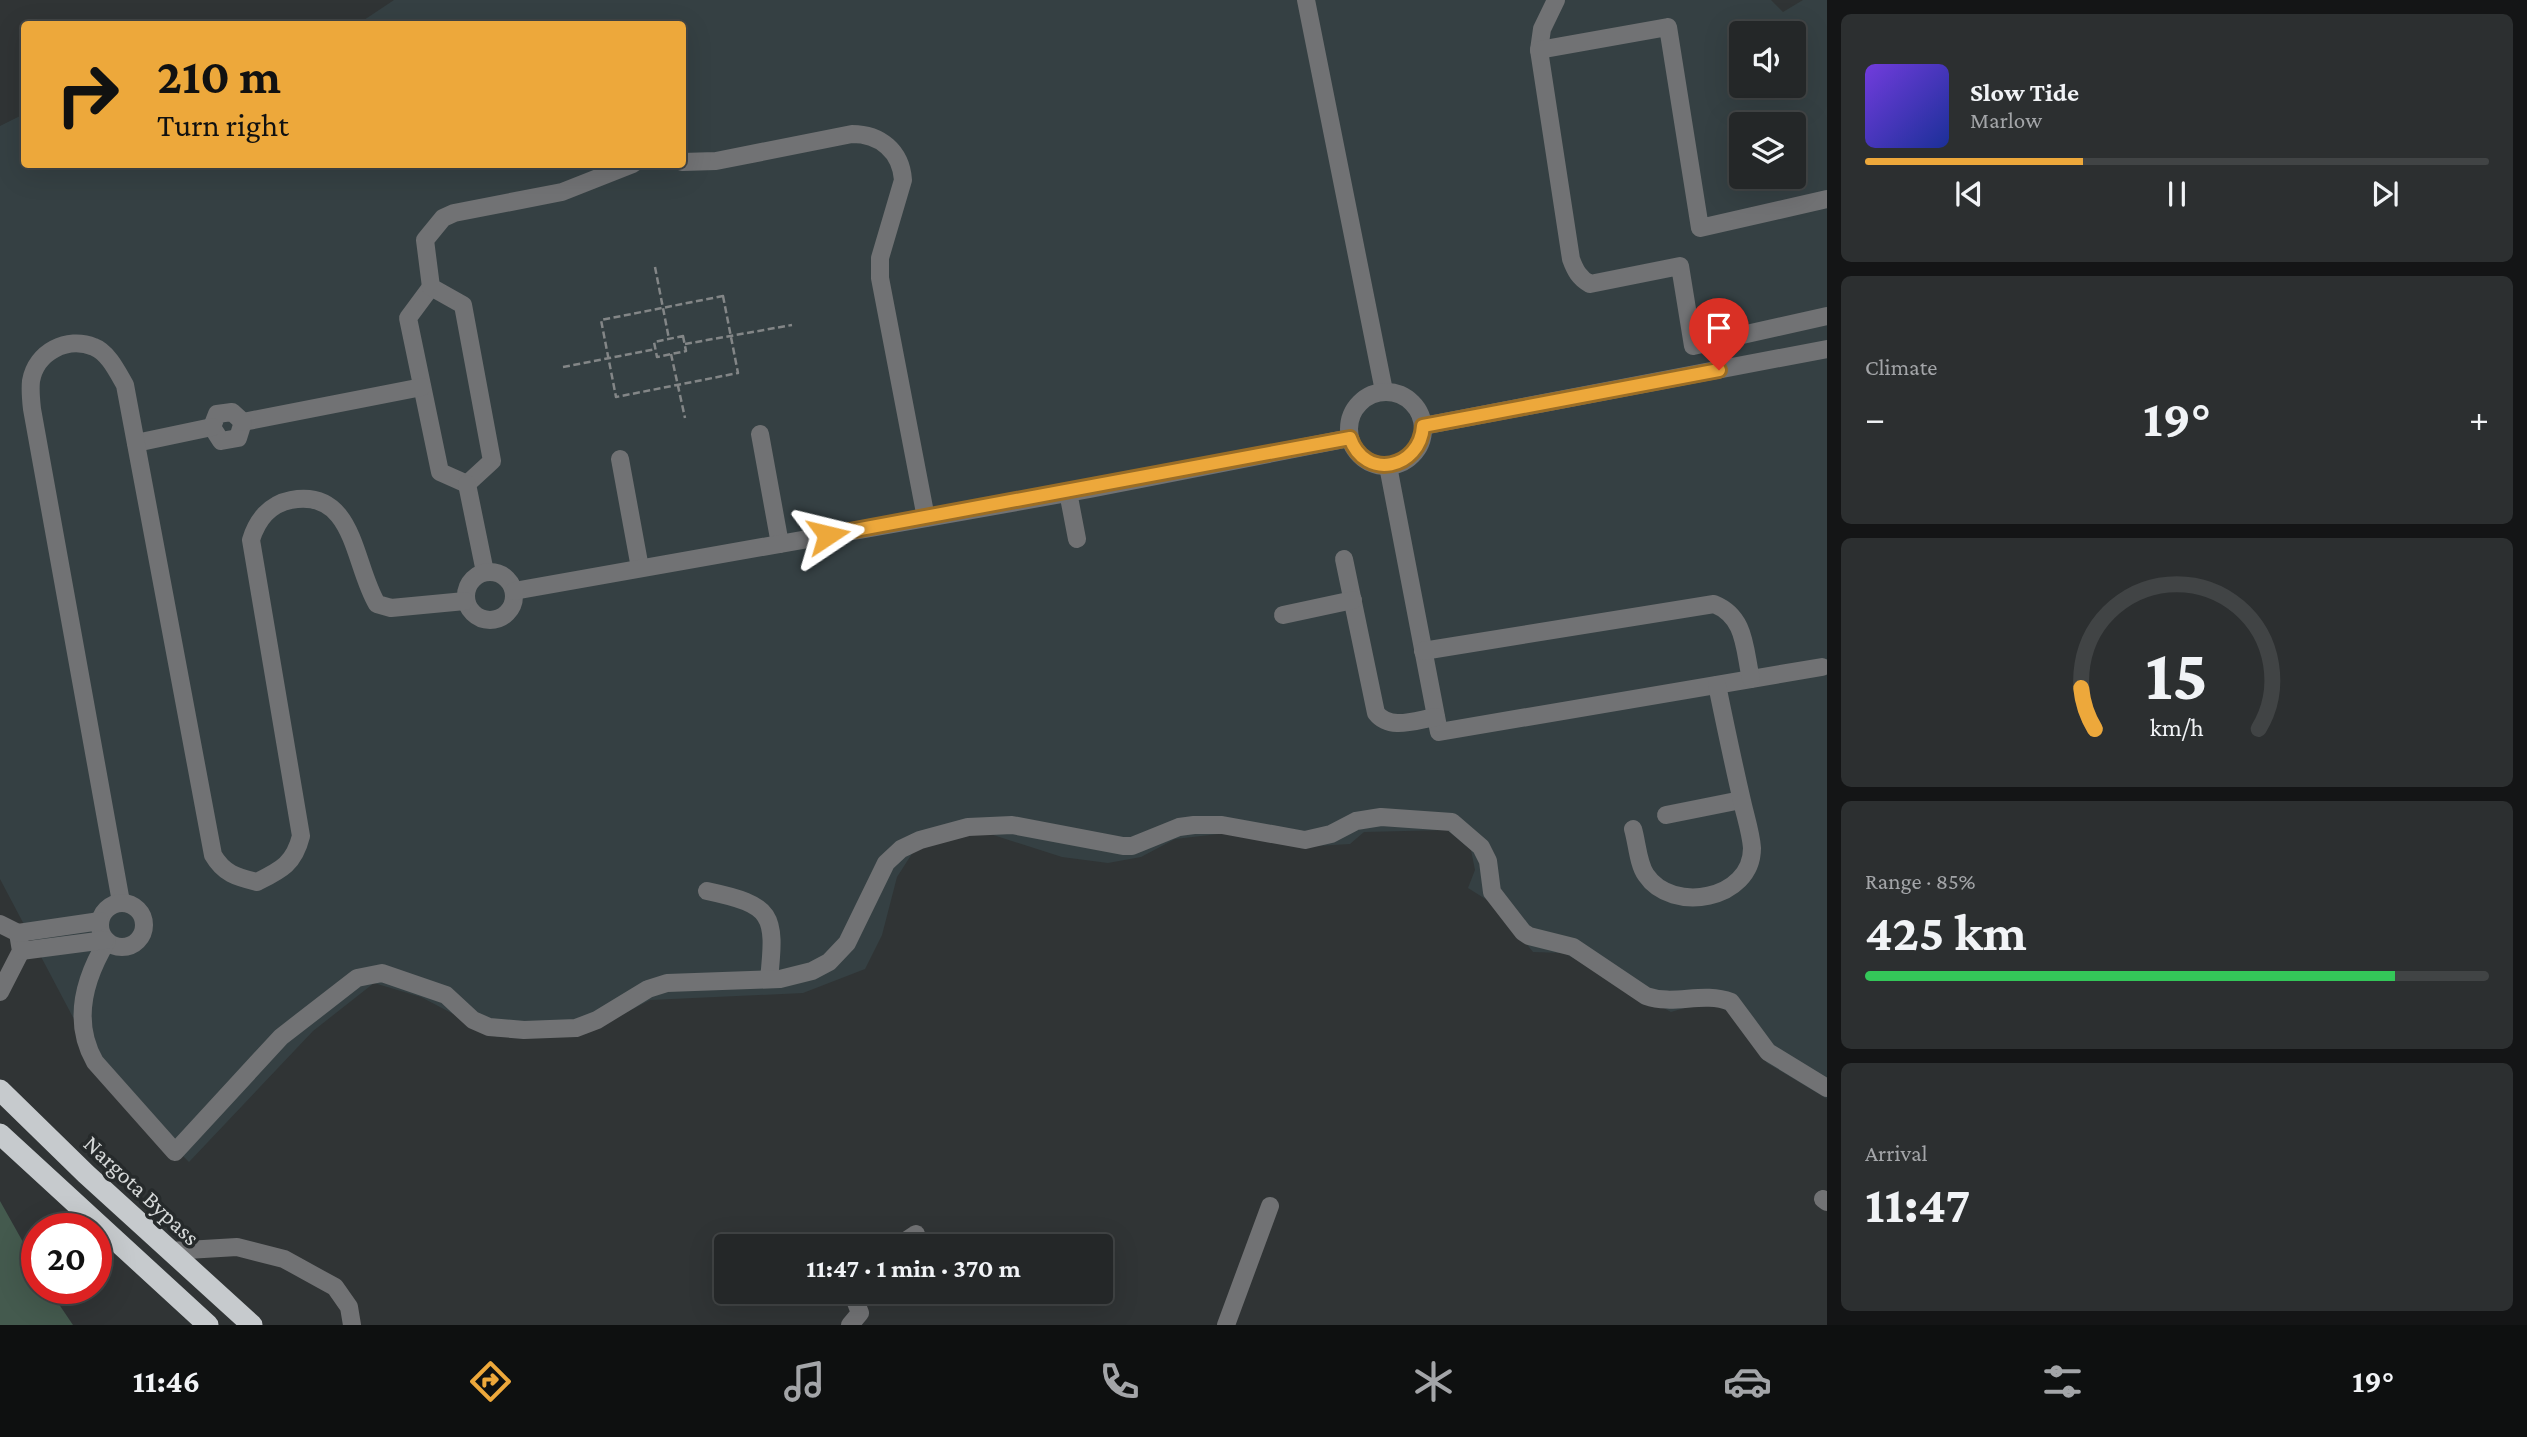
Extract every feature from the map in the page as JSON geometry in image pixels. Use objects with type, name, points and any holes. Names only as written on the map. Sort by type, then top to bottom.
[{"type":"highway","name":"Nargota Bypass","points":[[0,1090],[252,1325]]},
{"type":"highway","points":[[0,1134],[208,1325]]},
{"type":"street","points":[[1306,0],[1384,391]]},
{"type":"street","points":[[1556,0],[1542,29],[1539,50],[1571,259],[1576,272],[1590,284],[1680,266],[1693,346],[1827,317]]},
{"type":"street","points":[[1539,50],[1668,27],[1700,228],[1827,199]]},
{"type":"street","points":[[686,162],[716,161],[852,134],[868,134],[877,138],[897,158],[902,169],[901,191],[880,258],[880,278],[926,517]]},
{"type":"street","points":[[467,484],[440,472],[408,318],[431,287],[425,240],[443,218],[454,213],[562,192],[623,168]]},
{"type":"street","points":[[431,287],[463,305],[492,461],[467,484]]},
{"type":"street","points":[[121,902],[32,409],[31,383],[35,367],[46,354],[67,342],[96,347],[114,366],[125,385],[214,855],[222,869],[236,877],[257,882],[280,871],[296,854],[301,836],[251,540],[256,524],[269,510],[285,502],[306,498],[323,500],[348,529],[366,586],[377,604],[391,608],[466,601]]},
{"type":"street","points":[[1423,426],[1827,349]]},
{"type":"street","points":[[136,443],[212,427],[221,441],[238,438],[243,422],[422,387]]},
{"type":"street","points":[[1384,391],[1403,395],[1411,401],[1423,426],[1422,436],[1414,453],[1406,460],[1388,466],[1369,462],[1361,457],[1350,438],[1349,421],[1365,397],[1384,391]]},
{"type":"street","points":[[760,434],[780,544]]},
{"type":"street","points":[[514,591],[1068,492],[1350,438]]},
{"type":"street","points":[[620,459],[640,568]]},
{"type":"street","points":[[1388,466],[1439,733],[1822,667]]},
{"type":"street","points":[[467,484],[485,572]]},
{"type":"street","points":[[1068,492],[1077,539]]},
{"type":"street","points":[[1345,559],[1376,713],[1382,721],[1393,724],[1436,717]]},
{"type":"street","points":[[485,572],[504,575],[514,591],[510,609],[495,620],[476,616],[466,601],[469,582],[485,572]]},
{"type":"street","points":[[1283,615],[1353,600]]},
{"type":"street","points":[[1423,651],[1714,604],[1728,610],[1737,619],[1751,680]]},
{"type":"street","points":[[1633,829],[1644,873],[1654,884],[1684,897],[1703,897],[1724,891],[1740,878],[1752,848],[1717,685]]},
{"type":"street","points":[[1666,815],[1741,800]]},
{"type":"street","points":[[121,902],[104,912],[100,921],[106,941],[94,963],[83,998],[82,1024],[88,1050],[94,1062],[175,1152],[281,1037],[357,978],[382,974],[446,995],[480,1025],[524,1030],[585,1026],[648,989],[667,983],[769,979],[812,971],[840,953],[886,863],[901,849],[920,840],[968,827],[1012,825],[1132,846],[1180,827],[1194,825],[1222,825],[1305,840],[1331,834],[1367,819],[1444,821],[1458,826],[1481,847],[1489,861],[1492,892],[1529,936],[1573,947],[1646,996],[1658,1000],[1700,996],[1731,1002],[1768,1052],[1827,1088]]},
{"type":"street","points":[[706,891],[741,898],[759,909],[769,922],[774,935],[769,979]]},
{"type":"street","points":[[0,925],[20,942],[106,941],[123,948],[133,945],[145,929],[140,910],[121,902]]},
{"type":"street","points":[[20,942],[100,921]]},
{"type":"street","points":[[0,992],[20,942]]},
{"type":"street","points":[[1226,1325],[1270,1206]]},
{"type":"street","points":[[170,1251],[237,1247],[284,1259],[335,1287],[349,1307],[352,1325]]},
{"type":"street","points":[[850,1325],[860,1313],[857,1304]]},
{"type":"path","points":[[655,267],[669,339]]},
{"type":"path","points":[[723,296],[731,336],[738,373],[616,397],[601,320],[723,296]]},
{"type":"path","points":[[685,344],[792,325]]},
{"type":"path","points":[[683,336],[685,344],[686,351],[657,357],[654,342],[683,336]]},
{"type":"path","points":[[563,368],[656,349]]},
{"type":"path","points":[[671,354],[685,418]]},
{"type":"shaded area","points":[[394,0],[1771,0],[1783,12],[1803,0],[1827,0],[1827,1099],[1767,1063],[1729,1012],[1708,1001],[1671,1012],[1564,953],[1533,952],[1495,905],[1468,888],[1475,870],[1471,850],[1447,830],[1364,832],[1350,844],[1299,847],[1227,833],[1175,839],[1141,857],[1108,863],[1062,857],[984,832],[915,849],[897,877],[882,935],[865,969],[803,993],[650,1000],[586,1034],[497,1037],[421,997],[374,983],[313,1031],[189,1162],[125,1098],[95,1059],[0,879],[0,126],[21,116],[21,168],[686,168],[686,21],[362,21]]},
{"type":"green space","points":[[0,1201],[21,1238],[21,1304],[59,1304],[73,1325],[0,1325]]},
{"type":"route","points":[[828,535],[1350,438],[1361,457],[1369,462],[1388,466],[1398,464],[1414,453],[1419,445],[1423,426],[1719,370]]}]
